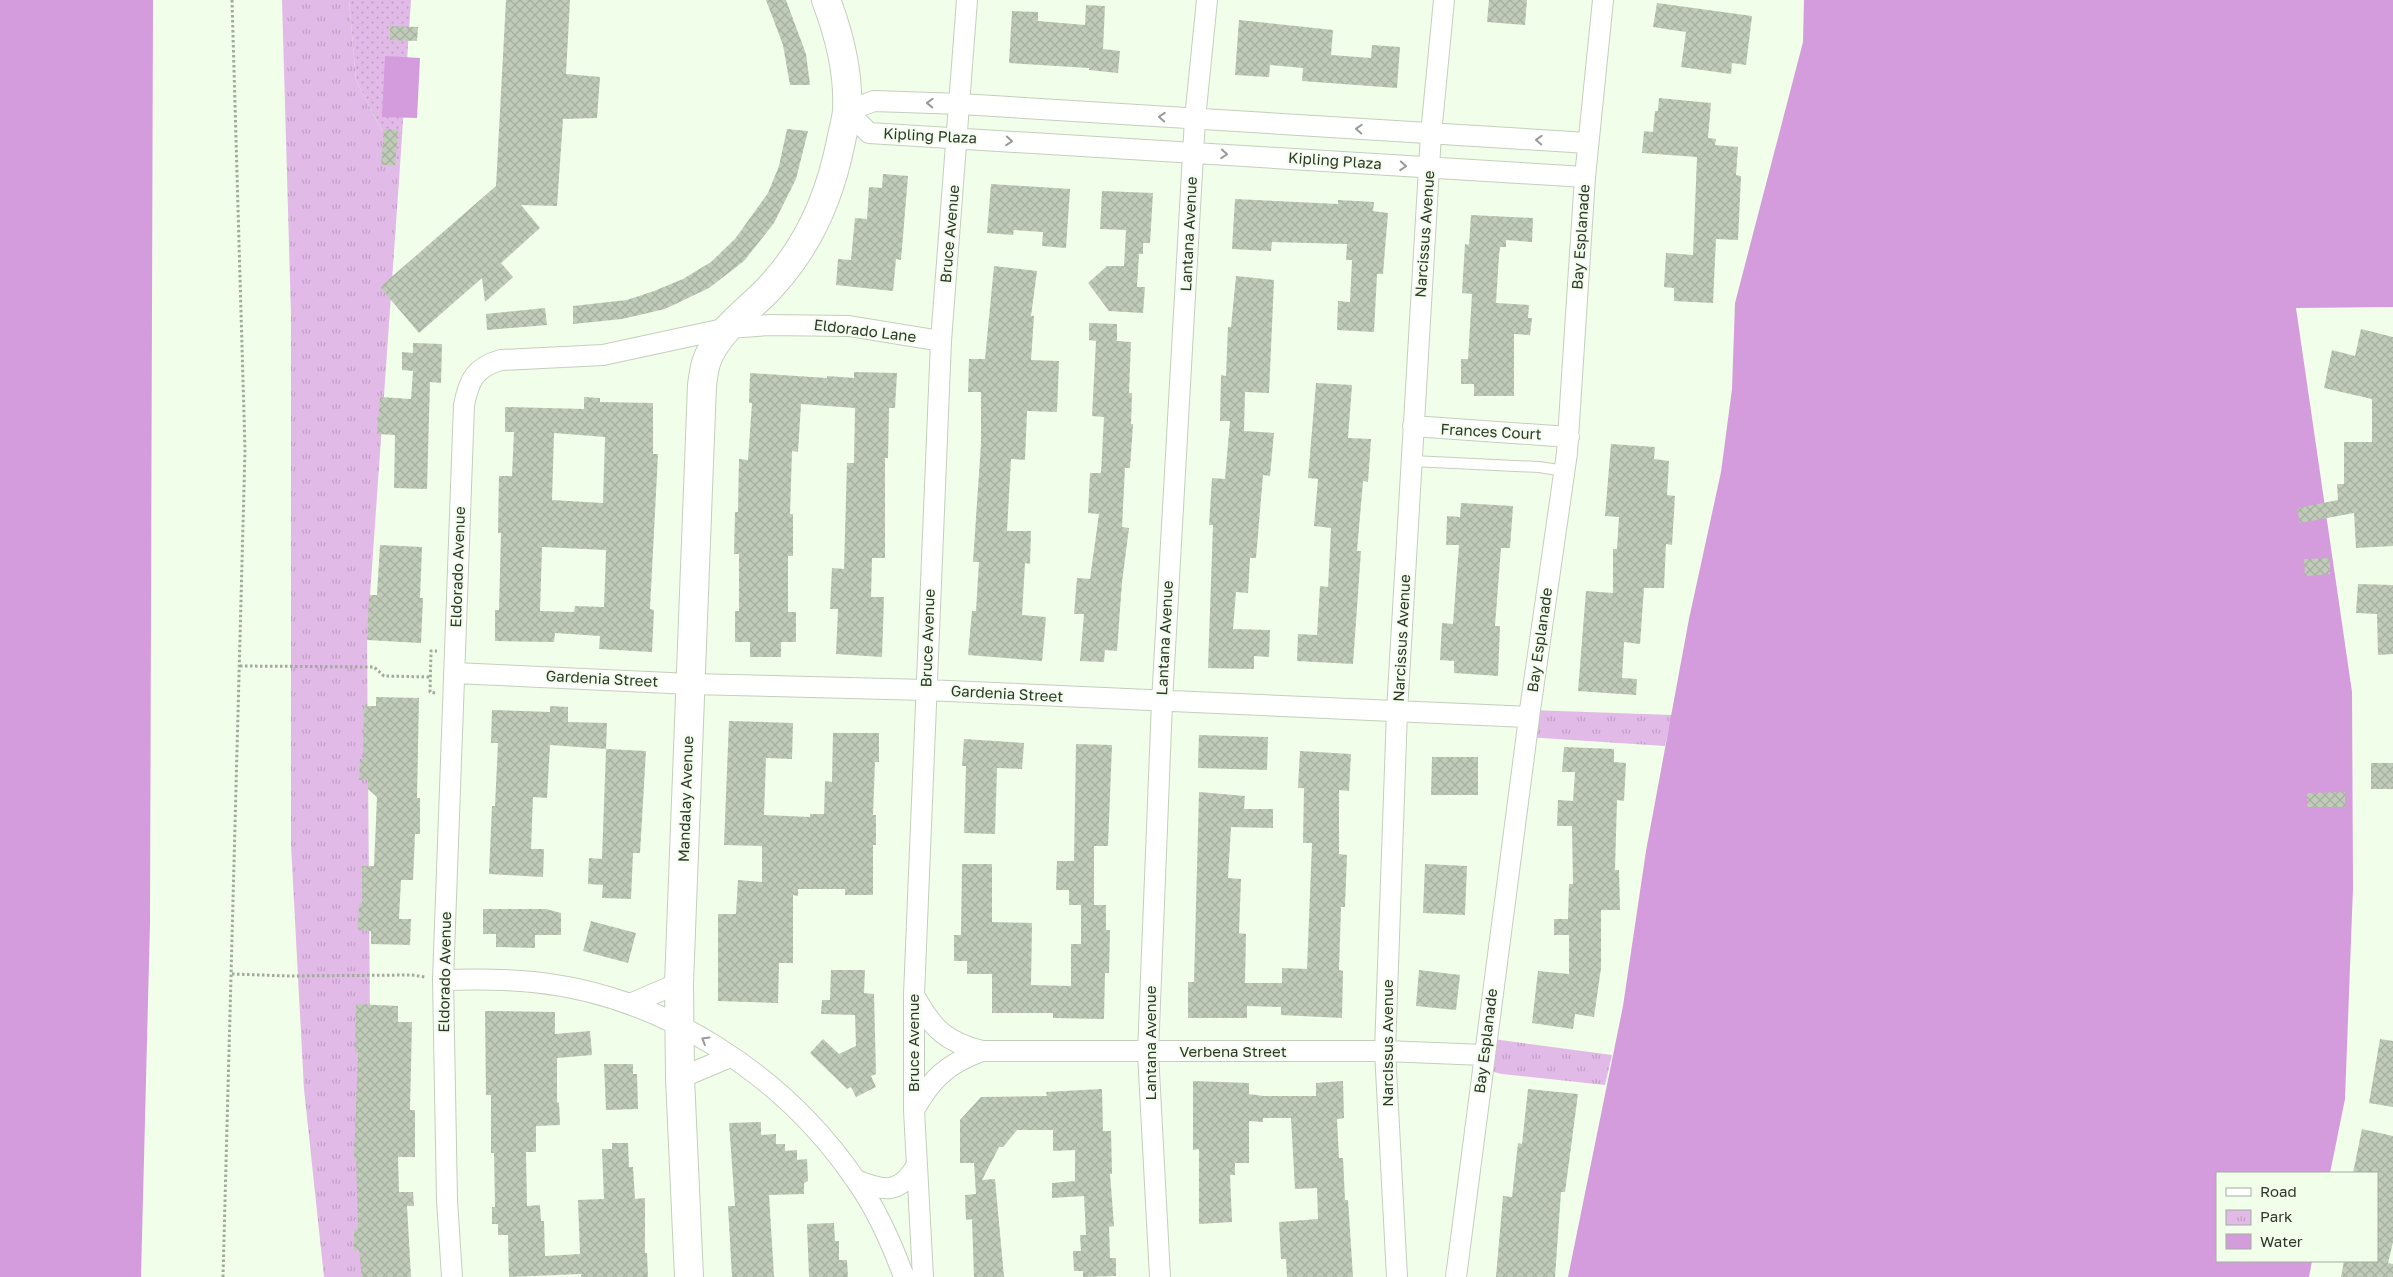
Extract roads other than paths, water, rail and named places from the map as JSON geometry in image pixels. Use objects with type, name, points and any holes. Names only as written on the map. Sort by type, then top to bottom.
[{"type":"street","points":[[826,0],[836,26],[844,61],[847,111],[874,101],[961,104],[1588,143]]},
{"type":"street","name":"Bruce Avenue","points":[[923,1277],[914,1110],[914,995],[941,341],[968,0]]},
{"type":"street","name":"Lantana Avenue","points":[[1160,1277],[1148,1052],[1162,702],[1195,119],[1206,0]]},
{"type":"street","name":"Narcissus Avenue","points":[[1397,1277],[1385,1051],[1397,711],[1431,134],[1444,0]]},
{"type":"street","name":"Bay Esplanade","points":[[1456,1277],[1529,717],[1569,437],[1585,177],[1603,0]]},
{"type":"street","name":"Kipling Plaza","points":[[847,111],[869,133],[1585,177]]},
{"type":"street","name":"Eldorado Avenue","points":[[452,1277],[447,1200],[442,980],[464,405],[468,385],[487,364],[501,360],[603,355],[728,328],[750,309],[776,282],[803,245],[835,172],[847,111]]},
{"type":"street","name":"Eldorado Lane","points":[[728,328],[803,324],[849,326],[941,341]]},
{"type":"street","name":"Mandalay Avenue","points":[[689,1277],[678,1024],[702,385],[706,363],[714,346],[728,328]]},
{"type":"street","name":"Frances Court","points":[[1413,426],[1569,437]]},
{"type":"street","name":"Gardenia Street","points":[[454,673],[690,684],[926,690],[1529,717]]},
{"type":"street","points":[[442,980],[480,979],[534,982],[582,990],[630,1004],[678,1024],[730,1057],[799,1111],[830,1146],[856,1180],[882,1227],[904,1277]]},
{"type":"street","points":[[630,1004],[679,983]]},
{"type":"street","name":"Verbena Street","points":[[914,995],[926,1017],[942,1035],[961,1046],[982,1051],[1385,1051],[1484,1055]]},
{"type":"street","name":"Verbena Street","points":[[914,1110],[926,1088],[942,1072],[958,1060],[982,1051]]},
{"type":"street","points":[[680,1078],[730,1057]]},
{"type":"street","points":[[856,1180],[873,1187],[887,1189],[908,1180],[917,1165]]},
{"type":"lane","points":[[1412,462],[1522,466],[1565,471]]},
{"type":"water","points":[[0,0],[153,0],[150,923],[141,1277],[0,1277]]},
{"type":"water","points":[[1804,0],[2393,0],[2393,307],[2296,308],[2352,692],[2353,888],[2345,1099],[2330,1172],[2216,1172],[2216,1262],[2312,1262],[2309,1277],[1568,1277],[1623,1006],[1646,851],[1689,619],[1721,472],[1732,389],[1735,303],[1803,42]]},
{"type":"water","points":[[385,56],[420,58],[417,118],[382,117]]}]
